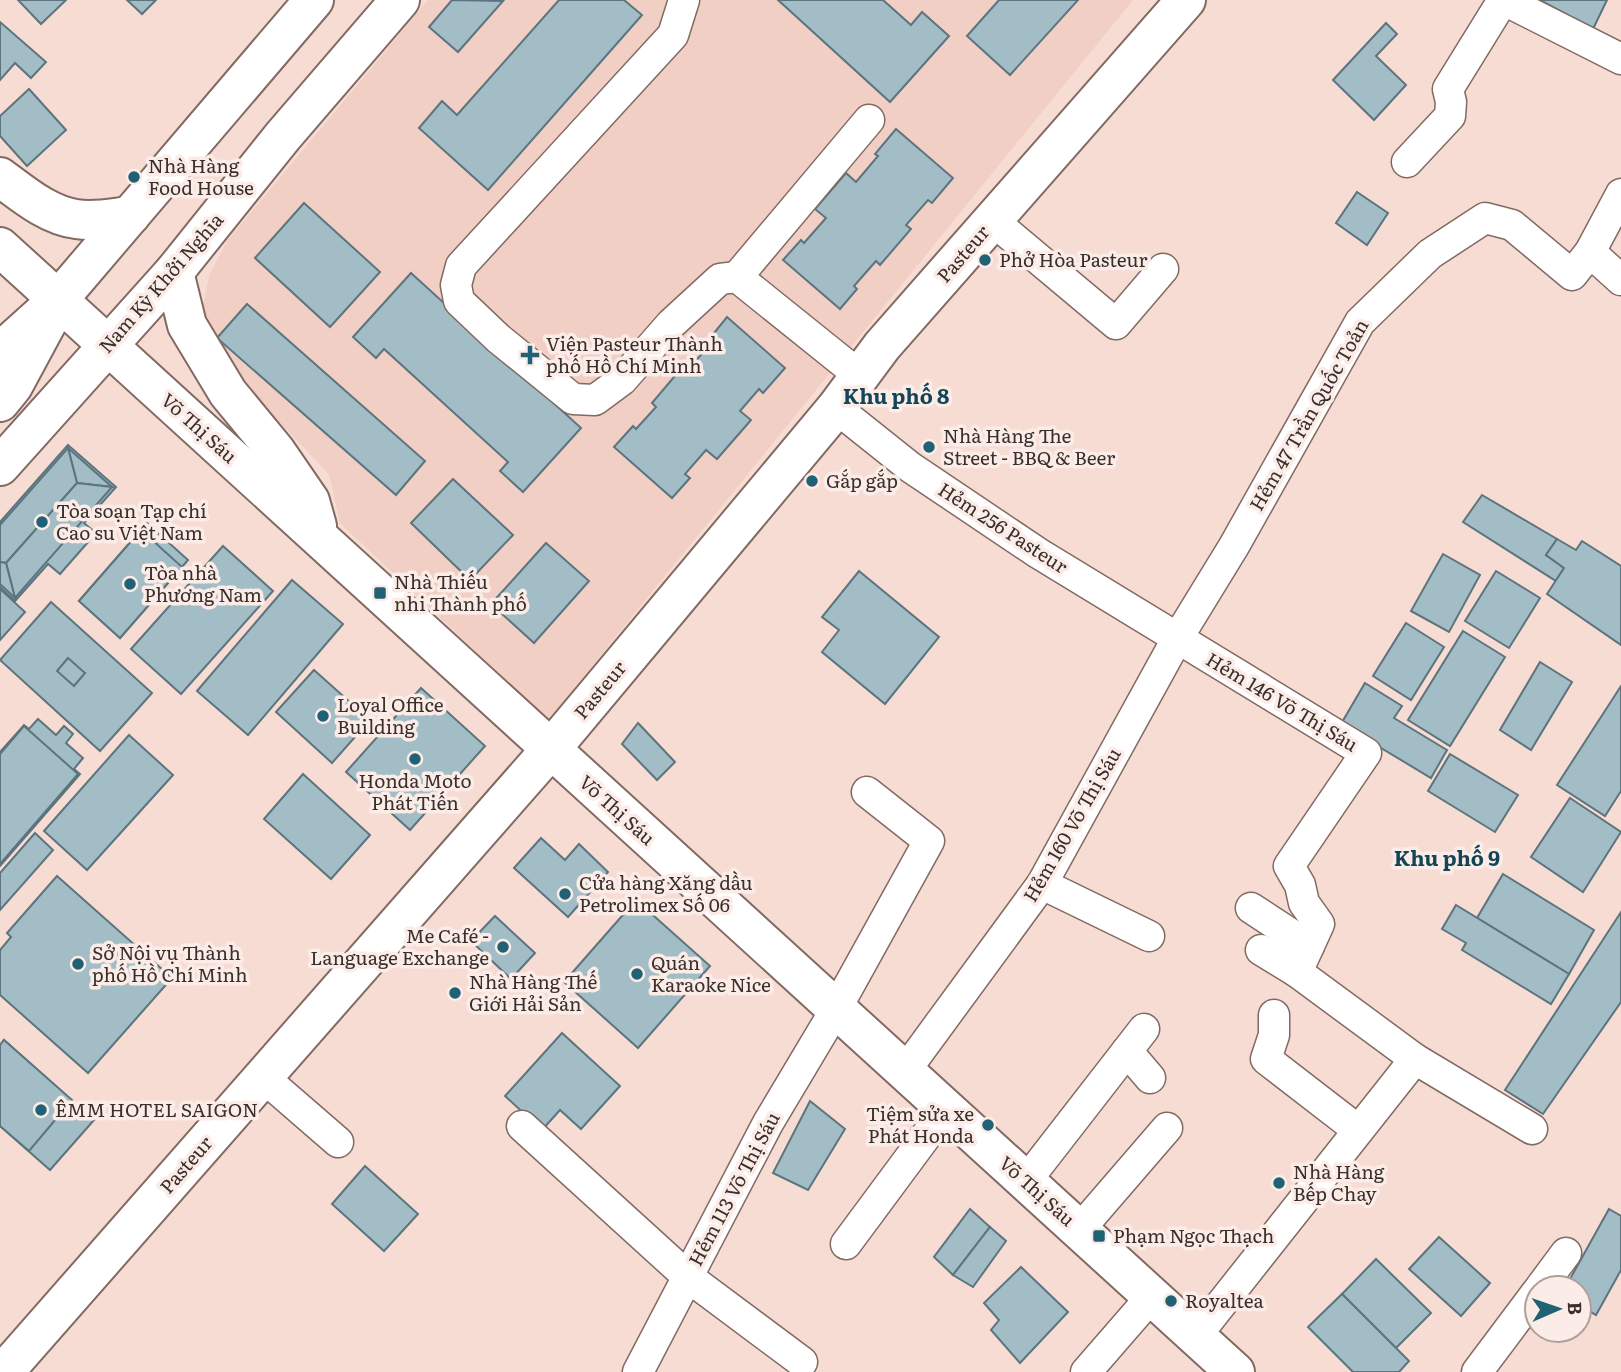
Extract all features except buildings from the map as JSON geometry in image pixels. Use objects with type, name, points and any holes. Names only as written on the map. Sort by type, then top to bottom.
[{"type":"main road","points":[[0,352],[58,300],[314,0]]},
{"type":"main road","name":"Nam Kỳ Khởi Nghĩa","points":[[0,466],[174,272],[283,136],[400,0]]},
{"type":"main road","name":"Pasteur","points":[[4,1372],[551,749],[836,408],[882,346],[1186,0]]},
{"type":"main road","points":[[0,177],[31,200],[74,219],[97,220],[130,216]]},
{"type":"main road","name":"Võ Thị Sáu","points":[[0,247],[1235,1372]]},
{"type":"main road","points":[[174,272],[187,326],[228,393],[275,450],[310,501],[320,538]]},
{"type":"main road","points":[[0,402],[13,386],[58,300]]},
{"type":"street","points":[[684,0],[673,35],[461,266],[456,285],[459,301],[509,348],[573,399],[595,400],[622,380],[671,324],[720,279],[737,277],[869,120]]},
{"type":"street","points":[[1407,162],[1450,116],[1448,89],[1503,0],[1621,60]]},
{"type":"street","name":"Hẻm 47 Trần Quốc Toản","points":[[1177,639],[1234,546],[1360,323],[1430,254],[1485,218],[1512,225],[1572,275],[1590,251],[1621,194]]},
{"type":"street","points":[[992,220],[1116,324],[1163,269]]},
{"type":"street","points":[[1590,251],[1621,280]]},
{"type":"street","points":[[737,277],[859,375]]},
{"type":"street","name":"Hẻm 256 Pasteur","points":[[836,408],[931,481],[1177,639]]},
{"type":"street","name":"Hẻm 160 Võ Thị Sáu","points":[[905,1071],[1042,884],[1177,639]]},
{"type":"street","name":"Hẻm 146 Võ Thị Sáu","points":[[1177,639],[1366,753],[1289,866],[1300,885],[1304,903],[1319,924],[1303,959]]},
{"type":"street","name":"Hẻm 113 Võ Thị Sáu","points":[[638,1372],[768,1123],[836,1009],[929,841],[867,792]]},
{"type":"street","points":[[1042,884],[1149,936]]},
{"type":"street","points":[[1251,908],[1303,959],[1415,1059],[1532,1129]]},
{"type":"street","points":[[1261,950],[1303,959]]},
{"type":"street","points":[[1274,1015],[1275,1035],[1266,1059],[1358,1130]]},
{"type":"street","points":[[1026,1181],[1136,1040],[1150,1078]]},
{"type":"street","points":[[1196,1336],[1415,1059]]},
{"type":"street","points":[[263,1077],[338,1142]]},
{"type":"street","points":[[846,1244],[946,1109]]},
{"type":"street","points":[[522,1125],[688,1277],[802,1362]]},
{"type":"street","points":[[1079,1230],[1167,1128]]},
{"type":"street","points":[[1551,1274],[1566,1253]]},
{"type":"street","points":[[1086,1372],[1152,1296]]},
{"type":"street","points":[[1477,1372],[1523,1311]]},
{"type":"shaded area","name":"Viện Pasteur Thành phố Hồ Chí Minh","points":[[428,0],[1133,0],[548,720],[340,523],[329,474],[209,348],[200,320],[209,276],[227,241]]},
{"type":"place","name":"Nhà Hàng Food House","points":[[134,177]]},
{"type":"place","name":"Phở Hòa Pasteur","points":[[985,260]]},
{"type":"place","name":"Viện Pasteur Thành phố Hồ Chí Minh","points":[[530,355]]},
{"type":"place","name":"Nhà Hàng The Street - BBQ & Beer","points":[[929,447]]},
{"type":"place","name":"Gắp gắp","points":[[812,481]]},
{"type":"place","name":"Tòa soạn Tạp chí Cao su Việt Nam","points":[[42,522]]},
{"type":"place","name":"Tòa nhà Phương Nam","points":[[130,584]]},
{"type":"place","name":"Nhà Thiếu nhi Thành phố","points":[[380,593]]},
{"type":"place","name":"Loyal Office Building","points":[[323,716]]},
{"type":"place","name":"Honda Moto Phát Tiến","points":[[415,759]]},
{"type":"place","name":"Cửa hàng Xăng dầu Petrolimex Số 06","points":[[565,894]]},
{"type":"place","name":"Me Café - Language Exchange","points":[[503,947]]},
{"type":"place","name":"Sở Nội vụ Thành phố Hồ Chí Minh","points":[[78,964]]},
{"type":"place","name":"Quán Karaoke Nice","points":[[637,974]]},
{"type":"place","name":"Nhà Hàng Thế Giới Hải Sản","points":[[455,993]]},
{"type":"place","name":"ÊMM HOTEL SAIGON","points":[[41,1110]]},
{"type":"place","name":"Tiệm sửa xe Phát Honda","points":[[988,1125]]},
{"type":"place","name":"Nhà Hàng Bếp Chay","points":[[1279,1183]]},
{"type":"place","name":"Phạm Ngọc Thạch","points":[[1099,1236]]},
{"type":"place","name":"Royaltea","points":[[1171,1301]]},
{"type":"district","name":"Khu phố 8","points":[[896,397]]},
{"type":"district","name":"Khu phố 9","points":[[1447,859]]}]
